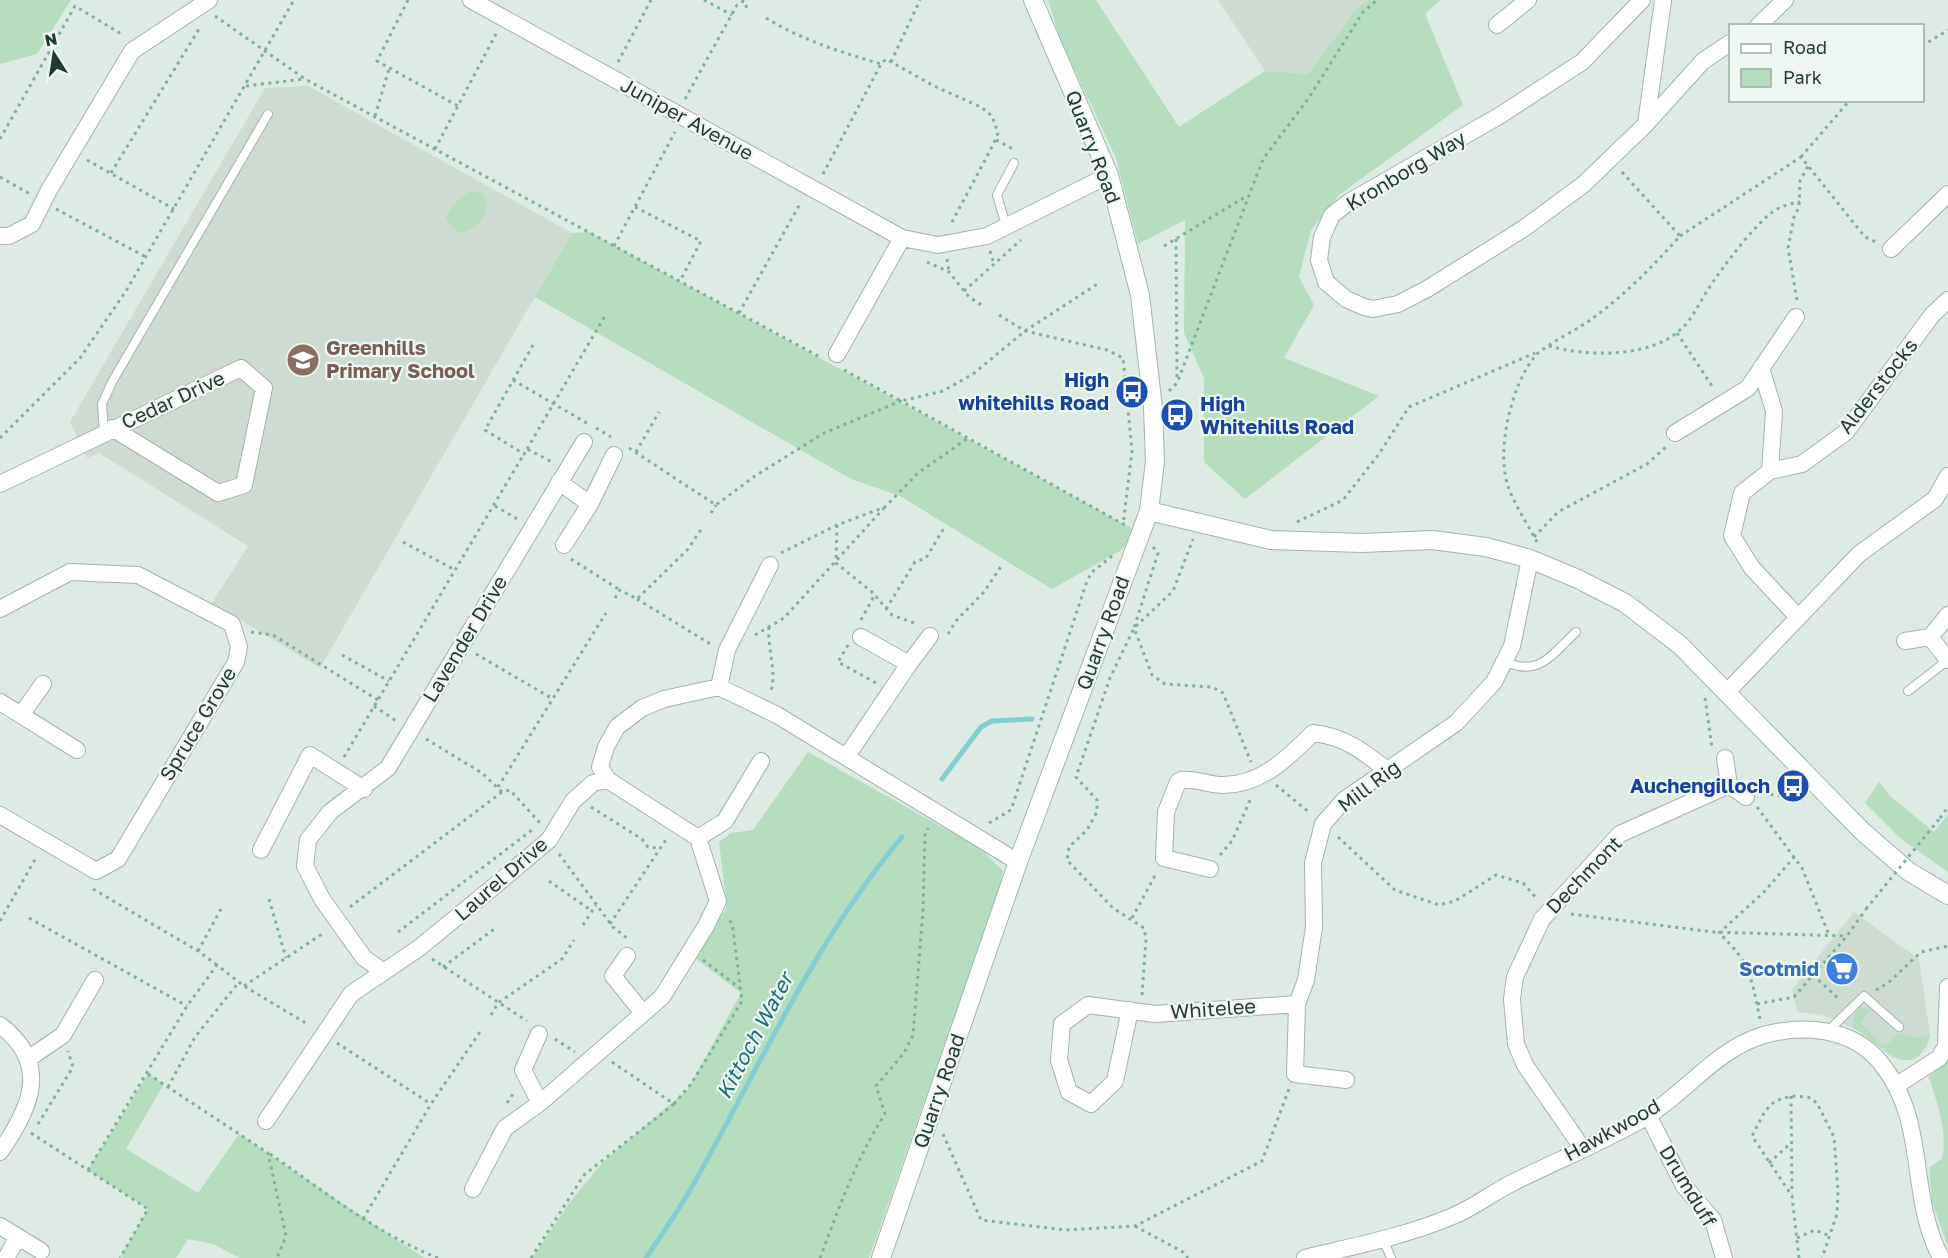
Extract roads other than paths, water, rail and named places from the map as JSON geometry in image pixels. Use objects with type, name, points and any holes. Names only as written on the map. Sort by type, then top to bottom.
[{"type":"street","name":"Juniper Avenue","points":[[471,0],[812,189],[900,243],[945,244],[987,237],[1108,176]]},
{"type":"street","name":"Quarry Road","points":[[881,1258],[1131,533],[1149,511],[1155,461],[1154,408],[1140,295],[1108,176],[1033,0]]},
{"type":"street","points":[[1497,25],[1528,0]]},
{"type":"street","name":"Kronborg Way","points":[[1642,0],[1582,62],[1499,116],[1349,202],[1332,215],[1320,248],[1319,260],[1326,282],[1346,299],[1373,309],[1398,304],[1427,289],[1523,229],[1584,184],[1646,124],[1703,61],[1729,44]]},
{"type":"street","points":[[1646,124],[1663,0]]},
{"type":"street","points":[[1760,24],[1785,0]]},
{"type":"street","points":[[0,236],[9,236],[32,224],[46,196],[132,51],[206,6]]},
{"type":"street","points":[[1891,249],[1948,194]]},
{"type":"street","points":[[835,361],[900,243]]},
{"type":"street","name":"Alderstocks","points":[[1797,616],[1752,568],[1732,536],[1742,493],[1770,471],[1802,464],[1846,432],[1932,315],[1948,300]]},
{"type":"street","points":[[1672,438],[1723,402],[1748,388],[1796,317]]},
{"type":"street","name":"Cedar Drive","points":[[0,484],[108,430],[241,368],[264,388],[244,485],[218,493],[108,430]]},
{"type":"street","points":[[1761,368],[1774,411],[1770,471]]},
{"type":"street","name":"Lavender Drive","points":[[384,972],[364,958],[322,899],[305,866],[308,840],[330,812],[364,789],[388,768],[584,442]]},
{"type":"street","points":[[564,545],[590,504],[617,449]]},
{"type":"street","points":[[563,476],[590,504]]},
{"type":"street","points":[[1728,691],[1797,616],[1859,554],[1941,504],[1948,476]]},
{"type":"street","points":[[1149,511],[1271,540],[1362,543],[1432,540],[1486,547],[1550,567],[1625,603],[1680,645],[1728,691],[1862,831],[1908,871],[1948,895]]},
{"type":"street","name":"Mill Rig","points":[[1346,1080],[1295,1074],[1297,1004],[1306,980],[1314,927],[1313,863],[1323,824],[1344,800],[1456,723],[1494,682],[1512,646],[1530,559]]},
{"type":"street","points":[[719,687],[727,652],[770,565]]},
{"type":"street","name":"Spruce Grove","points":[[0,609],[70,572],[138,575],[232,624],[237,633],[239,647],[236,662],[118,859],[96,871],[0,815]]},
{"type":"street","points":[[1905,641],[1930,637],[1948,615]]},
{"type":"street","points":[[847,756],[909,664],[934,634]]},
{"type":"street","points":[[861,637],[909,664]]},
{"type":"street","points":[[1930,637],[1948,660]]},
{"type":"street","points":[[21,715],[42,684]]},
{"type":"street","points":[[473,1190],[505,1128],[540,1103],[662,997],[689,950],[706,926],[717,900],[698,838],[608,780],[600,766],[606,747],[617,727],[642,708],[664,699],[719,687],[761,707],[847,756],[1018,862]]},
{"type":"street","points":[[0,702],[77,750]]},
{"type":"street","points":[[1210,868],[1164,858],[1166,812],[1178,782],[1186,779],[1228,785],[1257,777],[1281,765],[1313,732],[1328,734],[1358,747],[1387,770]]},
{"type":"street","points":[[261,850],[310,755],[364,789]]},
{"type":"street","points":[[1719,757],[1729,785],[1746,797]]},
{"type":"street","points":[[698,838],[726,821],[761,761]]},
{"type":"street","name":"Laurel Drive","points":[[266,1121],[351,994],[419,948],[549,840],[576,798],[593,783],[608,780]]},
{"type":"street","name":"Dechmont","points":[[1583,1149],[1525,1065],[1516,1044],[1512,1024],[1515,977],[1548,911],[1620,834],[1729,785]]},
{"type":"street","points":[[627,956],[613,976],[643,1013]]},
{"type":"street","points":[[28,1059],[63,1035],[95,980]]},
{"type":"street","points":[[1897,1085],[1939,1058],[1946,1046],[1948,987]]},
{"type":"street","name":"Whitelee","points":[[1135,1011],[1115,1081],[1091,1104],[1069,1092],[1059,1060],[1062,1024],[1088,1005],[1135,1011],[1155,1014],[1297,1004]]},
{"type":"street","points":[[0,1025],[16,1037],[33,1072],[26,1130],[0,1152]]},
{"type":"street","name":"Hawkwood","points":[[1305,1258],[1383,1239],[1454,1216],[1648,1115],[1716,1060],[1743,1043],[1764,1035],[1797,1028],[1829,1030],[1850,1039],[1879,1060],[1897,1085],[1909,1113],[1925,1218],[1930,1237],[1941,1258]]},
{"type":"street","points":[[540,1103],[523,1070],[541,1032]]},
{"type":"street","name":"Drumduff","points":[[1648,1115],[1684,1186],[1713,1220],[1724,1258]]},
{"type":"street","points":[[0,1226],[40,1251]]},
{"type":"street","points":[[6,1258],[18,1237]]},
{"type":"lane","points":[[108,430],[102,405],[112,382],[268,114]]},
{"type":"lane","points":[[1006,226],[997,195],[1014,163]]},
{"type":"lane","points":[[1504,662],[1520,669],[1539,666],[1576,632]]},
{"type":"lane","points":[[1908,691],[1948,660]]},
{"type":"lane","points":[[1829,1030],[1864,996],[1899,1027]]},
{"type":"lane","points":[[1383,1239],[1391,1258]]},
{"type":"waterway","name":"Kittoch Water","points":[[942,779],[981,727],[992,721],[1032,719]]},
{"type":"waterway","name":"Kittoch Water","points":[[646,1258],[693,1185],[790,1006],[841,919],[870,877],[902,837]]},
{"type":"place","name":"Greenhills Primary School","points":[[303,360]]},
{"type":"place","name":"High whitehills Road","points":[[1132,392]]},
{"type":"place","name":"High Whitehills Road","points":[[1177,415]]},
{"type":"place","name":"Auchengilloch","points":[[1793,786]]},
{"type":"place","name":"Scotmid","points":[[1842,969]]}]
